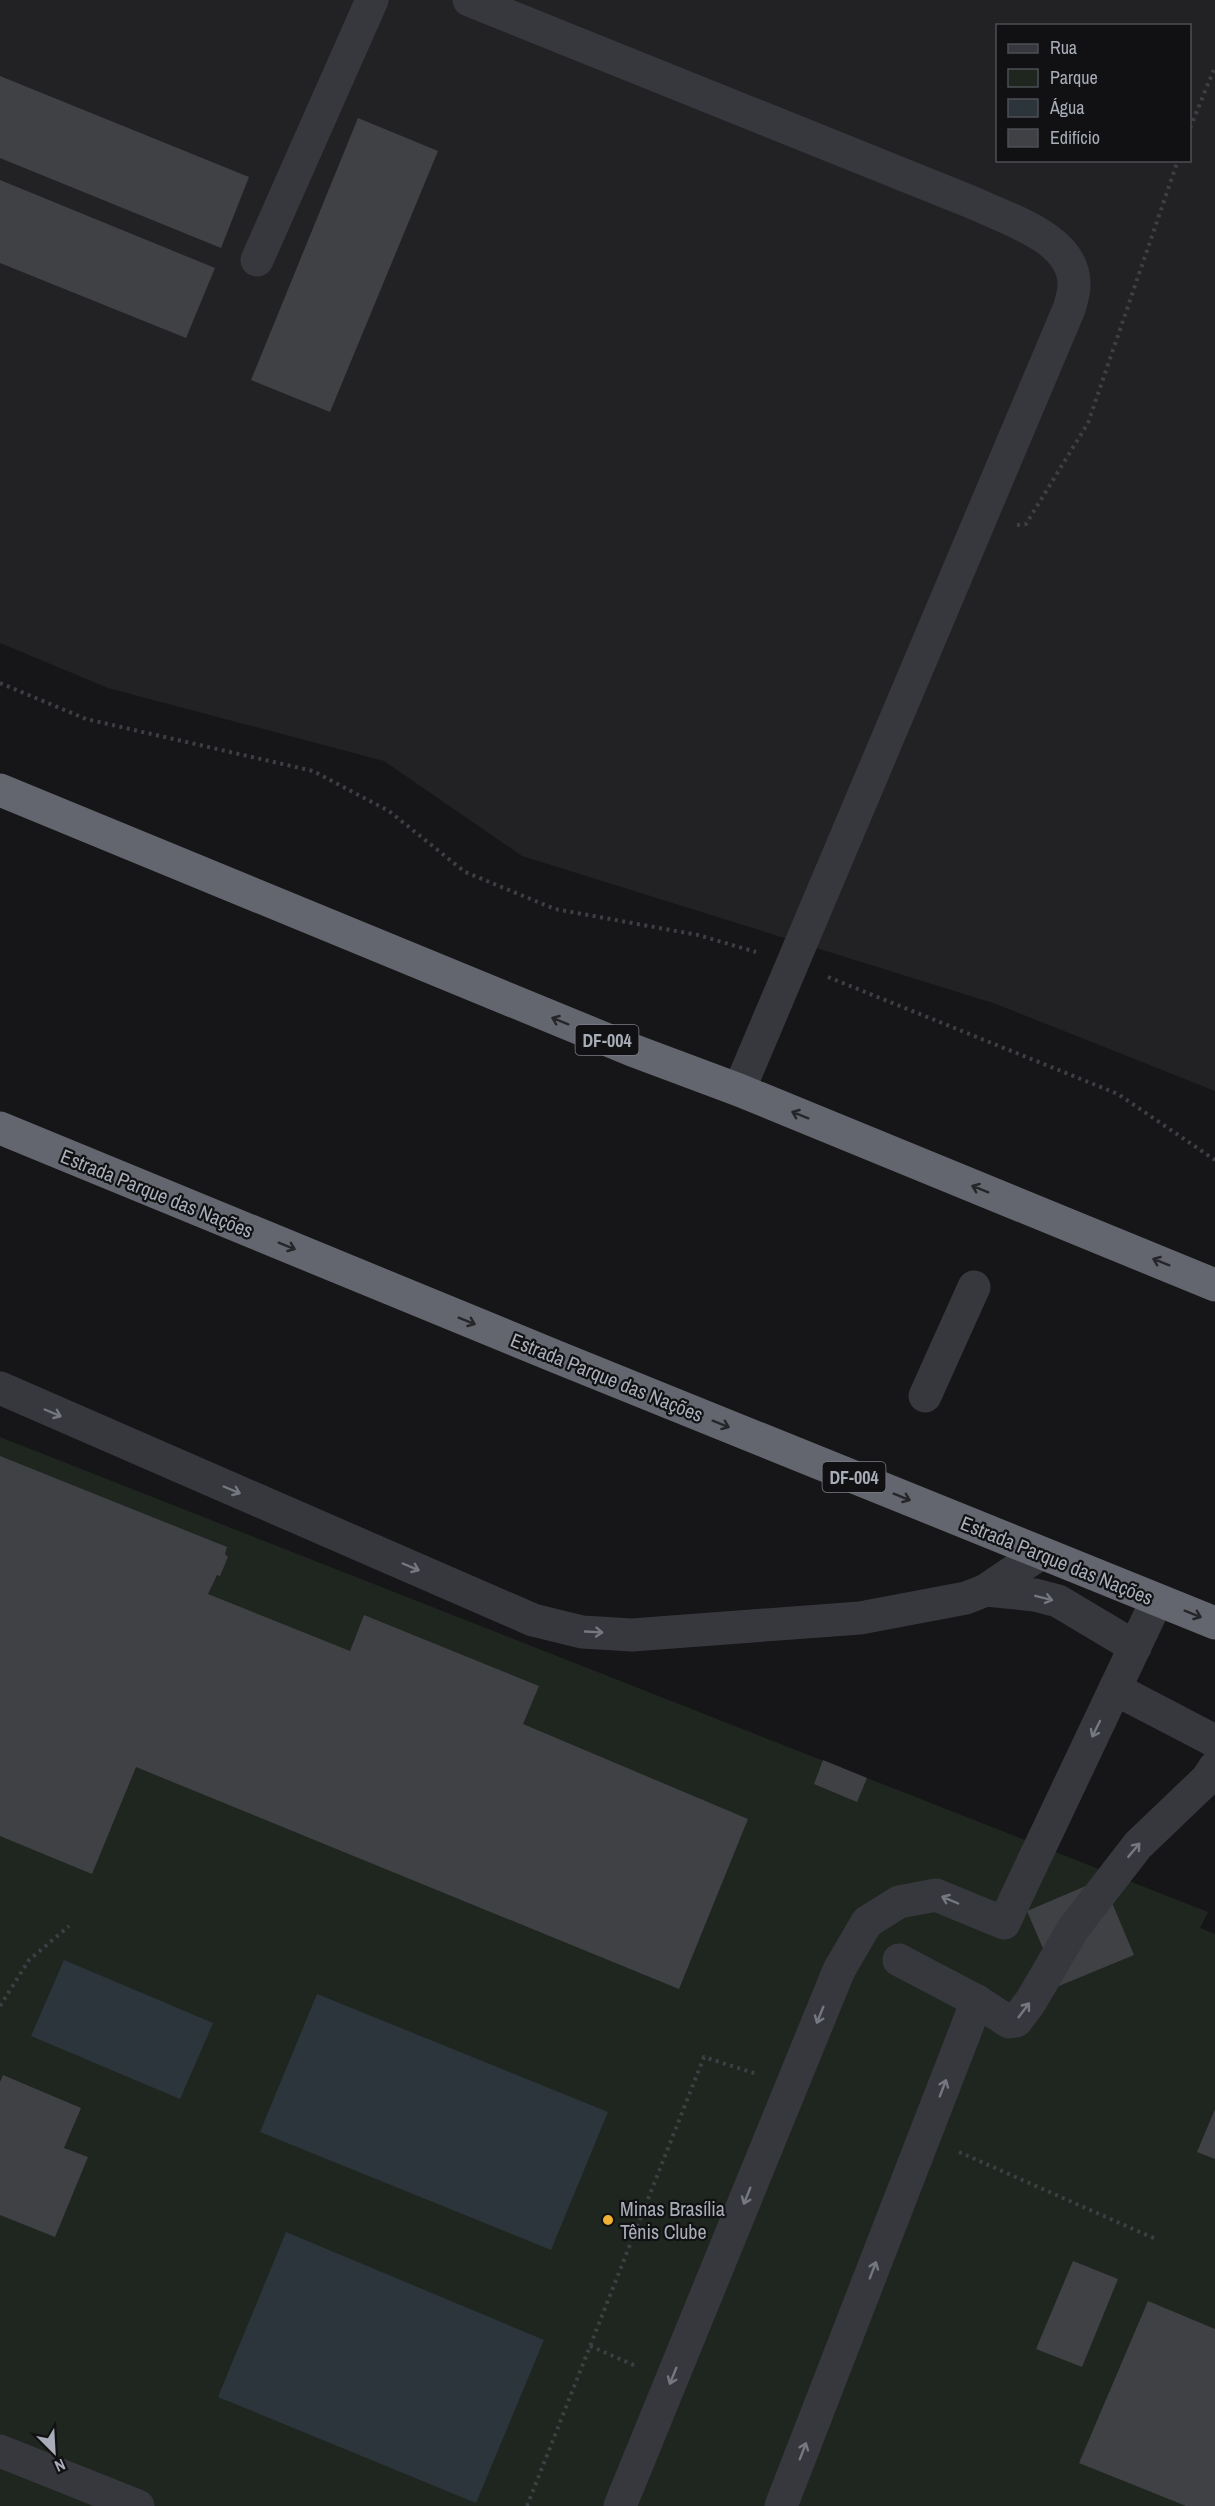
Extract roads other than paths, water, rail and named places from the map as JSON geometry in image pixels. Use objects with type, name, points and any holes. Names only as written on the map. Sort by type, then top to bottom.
[{"type":"highway","name":"DF-004","points":[[0,790],[632,1050],[739,1090],[1215,1284]]},
{"type":"highway","name":"Estrada Parque das Nações","points":[[0,1128],[1215,1623]]},
{"type":"street","points":[[257,260],[372,0]]},
{"type":"street","points":[[469,0],[976,204],[1053,243],[1066,260],[1074,284],[1069,309],[739,1090]]},
{"type":"street","points":[[925,1396],[974,1287]]},
{"type":"street","points":[[0,1388],[533,1620],[582,1632],[632,1635],[860,1618],[945,1604],[986,1590],[1041,1553]]},
{"type":"street","points":[[986,1590],[1035,1595],[1058,1601],[1135,1647]]},
{"type":"street","points":[[620,2506],[839,1970],[867,1922],[898,1902],[936,1895],[1004,1923],[1157,1600]]},
{"type":"street","points":[[1115,1689],[1215,1741]]},
{"type":"street","points":[[899,1960],[976,2001],[1009,2022],[1016,2021],[1031,2001],[1073,1929],[1138,1845],[1207,1779],[1215,1767]]},
{"type":"street","points":[[782,2506],[976,2001]]},
{"type":"street","points":[[0,2451],[138,2506]]},
{"type":"water","points":[[64,1960],[213,2023],[180,2099],[31,2036]]},
{"type":"water","points":[[317,1994],[608,2112],[551,2250],[260,2132]]},
{"type":"water","points":[[286,2232],[544,2340],[476,2503],[218,2397]]},
{"type":"place","name":"Minas Brasília Tênis Clube","points":[[608,2220]]}]
